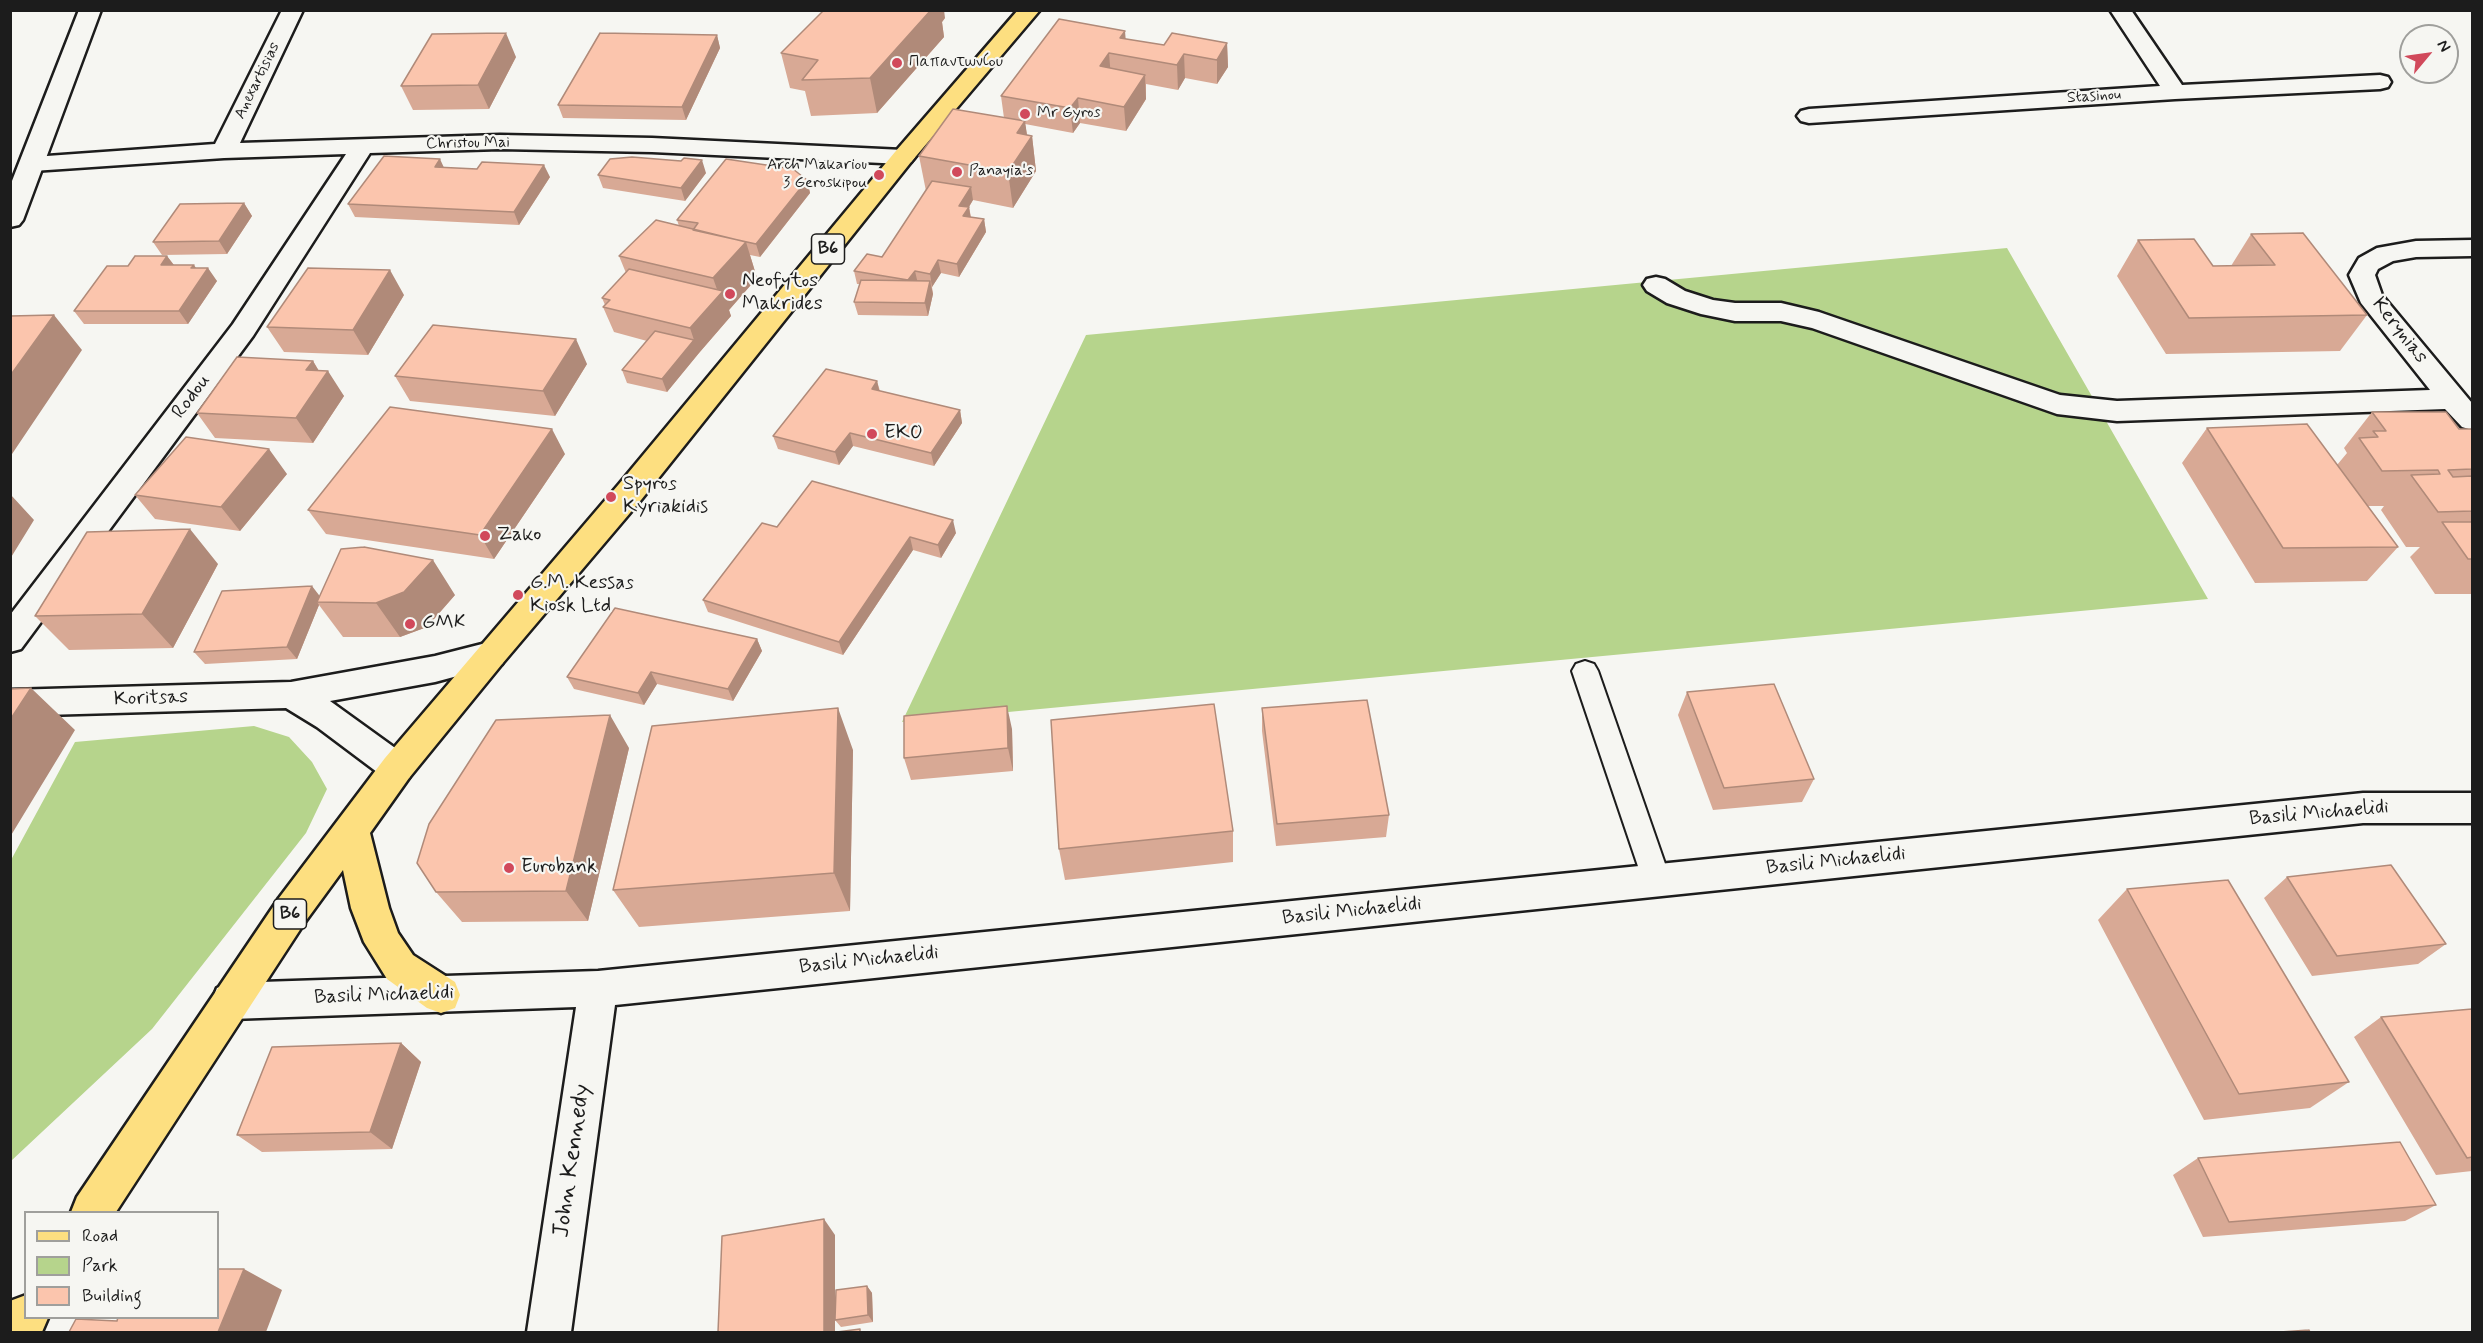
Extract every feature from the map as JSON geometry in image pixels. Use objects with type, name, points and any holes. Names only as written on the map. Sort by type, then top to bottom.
[{"type":"main road","name":"B6","points":[[93,1211],[231,1000],[351,829],[397,768],[490,655],[630,492],[903,157],[1030,10]]},
{"type":"main road","points":[[351,829],[370,908],[383,942],[400,967],[441,995]]},
{"type":"main road","points":[[16,1332],[25,1319]]},
{"type":"street","points":[[10,220],[90,10]]},
{"type":"street","name":"Anexartisias","points":[[224,151],[293,10]]},
{"type":"street","points":[[2120,10],[2175,92]]},
{"type":"street","name":"Stasinou","points":[[1809,117],[2175,92],[2380,82]]},
{"type":"street","name":"Christou Mai","points":[[33,164],[224,151],[500,142],[652,145],[903,157]]},
{"type":"street","name":"Rodou","points":[[10,640],[243,330],[363,146]]},
{"type":"street","name":"Kerynias","points":[[2472,248],[2416,249],[2386,254],[2368,264],[2362,275],[2370,297],[2452,399],[2472,420]]},
{"type":"street","points":[[1656,285],[1676,297],[1710,308],[1735,312],[1780,312],[1819,321],[2057,404],[2117,411],[2452,399]]},
{"type":"street","name":"Koritsas","points":[[10,703],[291,695],[425,671],[490,655]]},
{"type":"street","points":[[291,695],[329,717],[397,768]]},
{"type":"street","name":"Basili Michaelidi","points":[[231,1000],[598,989],[2362,808],[2472,808]]},
{"type":"street","name":"John Kennedy","points":[[549,1332],[598,989]]},
{"type":"lane","points":[[1586,671],[1657,880]]},
{"type":"green space","points":[[2007,248],[2208,599],[902,722],[1086,335]]},
{"type":"green space","points":[[254,726],[289,737],[312,762],[327,789],[306,833],[152,1029],[11,1161],[11,860],[75,742]]},
{"type":"building","points":[[824,10],[931,10],[870,78],[802,80],[818,60],[781,53]]},
{"type":"building","points":[[1059,19],[1125,31],[1120,38],[1164,45],[1172,33],[1227,43],[1217,60],[1184,54],[1177,65],[1109,53],[1100,66],[1145,75],[1124,107],[1078,98],[1070,108],[1001,96]]},
{"type":"building","points":[[506,33],[478,85],[401,86],[432,34]]},
{"type":"building","points":[[600,33],[717,35],[682,107],[558,105]]},
{"type":"building","points":[[953,109],[1025,121],[1017,133],[1032,136],[1008,172],[919,156]]},
{"type":"building","points":[[384,156],[440,159],[435,167],[477,169],[482,162],[544,165],[514,212],[348,204]]},
{"type":"building","points":[[632,157],[681,161],[684,158],[702,160],[681,188],[598,175],[610,159]]},
{"type":"building","points":[[726,159],[793,169],[807,180],[756,244],[693,230],[698,223],[677,220]]},
{"type":"building","points":[[932,181],[971,187],[959,206],[969,207],[963,216],[984,219],[957,264],[938,260],[930,274],[915,271],[908,280],[854,271],[867,254],[882,257]]},
{"type":"building","points":[[244,203],[219,241],[153,242],[180,204]]},
{"type":"building","points":[[656,220],[746,242],[713,278],[619,256]]},
{"type":"building","points":[[2303,233],[2367,315],[2189,318],[2138,240],[2194,239],[2213,266],[2275,265],[2251,234]]},
{"type":"building","points":[[135,256],[167,256],[161,265],[194,265],[191,268],[208,268],[179,311],[74,311],[107,266],[128,266]]},
{"type":"building","points":[[308,268],[390,270],[353,330],[267,327]]},
{"type":"building","points":[[629,269],[723,291],[690,328],[603,307],[610,300],[602,298]]},
{"type":"building","points":[[861,280],[930,281],[925,303],[854,302]]},
{"type":"building","points":[[54,315],[10,376],[10,316]]},
{"type":"building","points":[[433,325],[576,339],[543,391],[395,376]]},
{"type":"building","points":[[655,331],[694,340],[662,379],[622,370]]},
{"type":"building","points":[[237,357],[313,361],[306,370],[328,371],[296,418],[197,413]]},
{"type":"building","name":"EKO","points":[[826,369],[877,381],[872,389],[960,410],[931,453],[850,433],[835,452],[773,436]]},
{"type":"building","points":[[390,407],[552,429],[480,535],[308,510]]},
{"type":"building","points":[[2372,412],[2446,412],[2459,429],[2472,429],[2472,469],[2448,470],[2453,477],[2472,476],[2472,511],[2438,512],[2411,475],[2440,474],[2438,470],[2382,471],[2359,438],[2378,437],[2373,431],[2386,431]]},
{"type":"building","points":[[2307,424],[2398,547],[2283,548],[2207,428]]},
{"type":"building","points":[[186,437],[269,449],[221,507],[135,495]]},
{"type":"building","points":[[812,481],[953,520],[938,545],[910,537],[839,642],[703,600],[762,523],[777,527]]},
{"type":"building","points":[[2442,522],[2472,522],[2472,559],[2468,559]]},
{"type":"building","points":[[190,529],[142,614],[35,616],[87,532]]},
{"type":"building","points":[[364,547],[433,560],[404,592],[376,603],[317,602],[341,549]]},
{"type":"building","points":[[312,586],[287,647],[194,652],[222,591]]},
{"type":"building","points":[[615,608],[757,639],[728,689],[651,672],[638,693],[567,677]]},
{"type":"building","points":[[1774,684],[1814,779],[1724,788],[1687,692]]},
{"type":"building","points":[[31,688],[10,720],[10,689]]},
{"type":"building","points":[[1367,700],[1389,815],[1277,824],[1262,708]]},
{"type":"building","points":[[1214,704],[1233,831],[1059,849],[1051,720]]},
{"type":"building","points":[[1007,706],[1008,748],[904,758],[904,716]]},
{"type":"building","points":[[838,708],[834,873],[613,890],[652,726]]},
{"type":"building","points":[[610,715],[566,891],[436,892],[417,863],[429,824],[496,720]]},
{"type":"building","points":[[2391,865],[2446,944],[2337,956],[2287,877]]},
{"type":"building","points":[[2228,880],[2349,1082],[2239,1094],[2127,889]]},
{"type":"building","points":[[2472,1009],[2472,1157],[2467,1158],[2381,1017]]},
{"type":"building","points":[[401,1043],[370,1132],[237,1135],[272,1047]]},
{"type":"building","points":[[2400,1142],[2436,1205],[2229,1222],[2198,1158]]},
{"type":"building","points":[[824,1219],[824,1332],[718,1332],[722,1236]]},
{"type":"building","points":[[219,1269],[244,1269],[218,1332],[69,1332],[76,1319],[117,1321],[118,1319],[219,1319]]},
{"type":"building","points":[[867,1286],[868,1315],[835,1320],[836,1290]]},
{"type":"building","points":[[860,1329],[860,1332],[837,1332]]},
{"type":"building","points":[[2309,1330],[2310,1332],[2280,1332]]},
{"type":"place","name":"Παπαντωνίου","points":[[897,63]]},
{"type":"place","name":"Mr Gyros","points":[[1025,114]]},
{"type":"place","name":"Panayia's","points":[[957,172]]},
{"type":"place","name":"Arch Makariou 3 Geroskipou","points":[[879,175]]},
{"type":"place","name":"Neofytos Makrides","points":[[730,294]]},
{"type":"place","name":"EKO","points":[[872,434]]},
{"type":"place","name":"Spyros Kyriakidis","points":[[611,497]]},
{"type":"place","name":"Zako","points":[[485,536]]},
{"type":"place","name":"G.M. Kessas Kiosk Ltd","points":[[518,595]]},
{"type":"place","name":"GMK","points":[[410,624]]},
{"type":"place","name":"Eurobank","points":[[509,868]]}]
